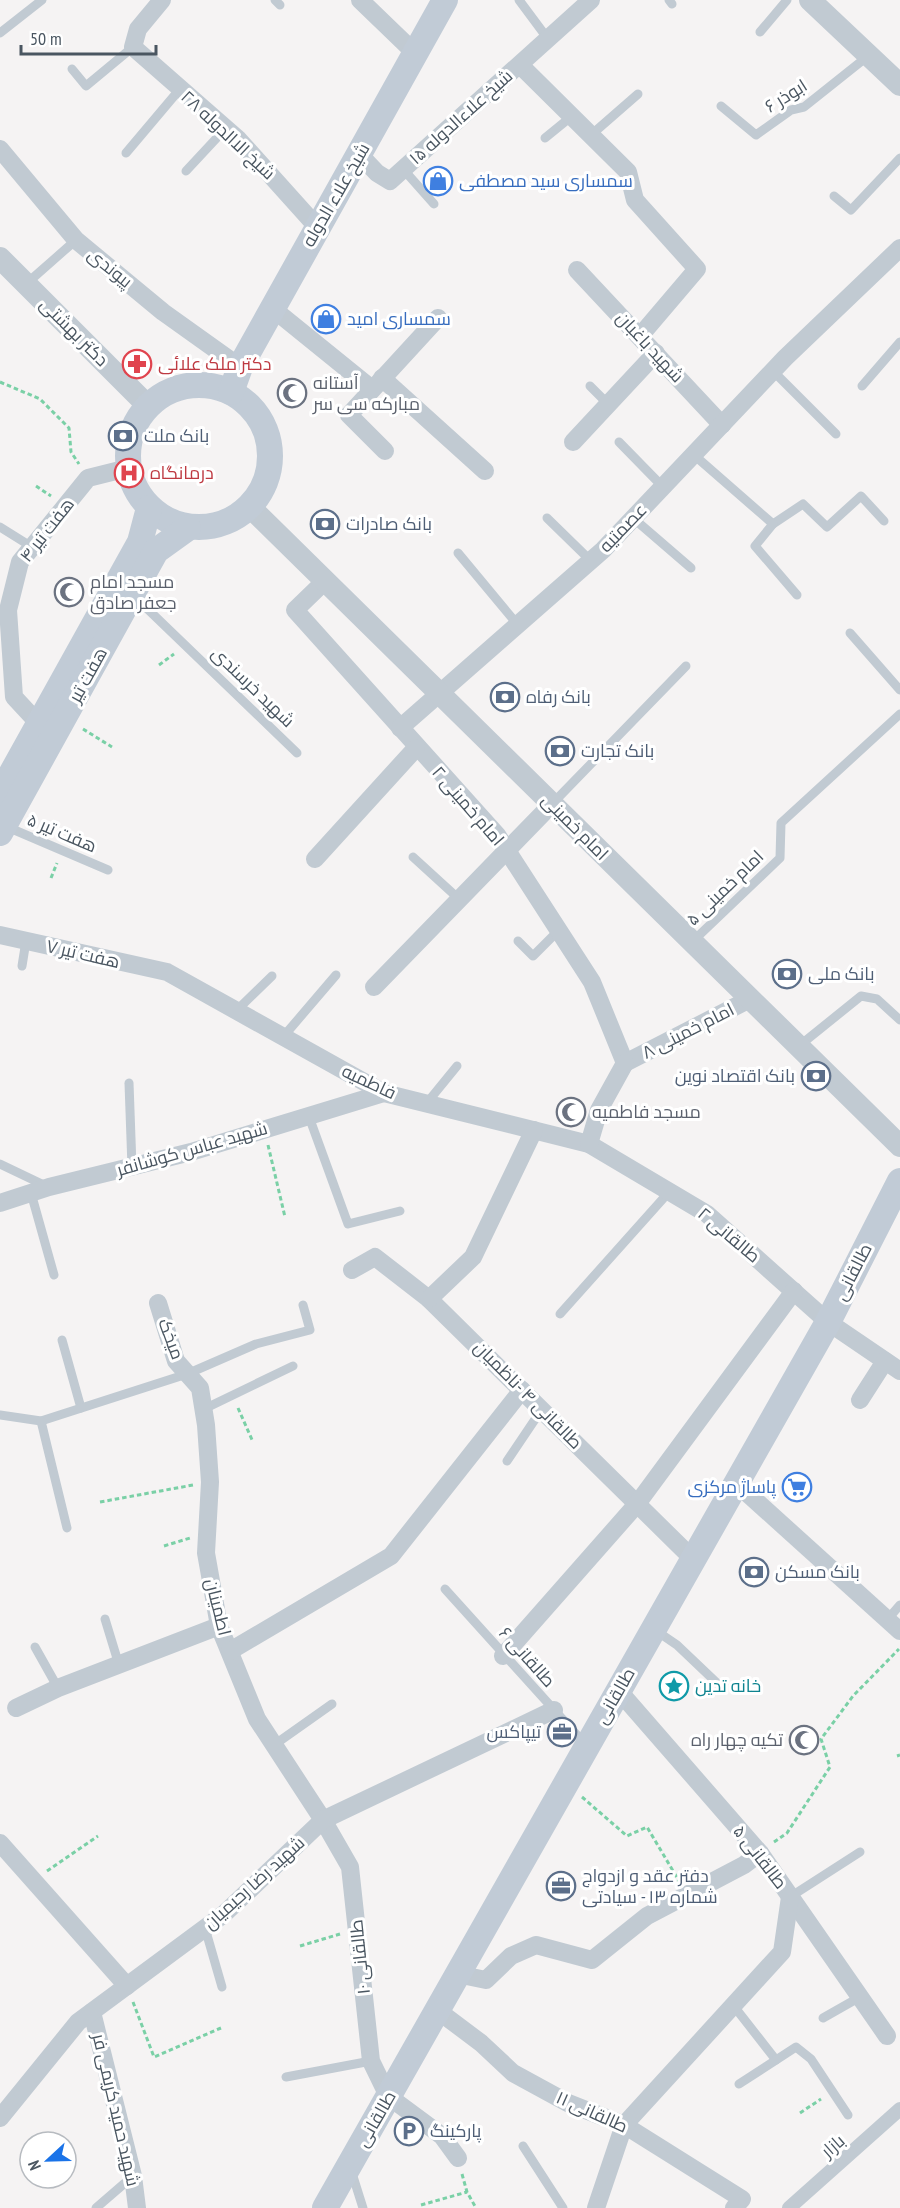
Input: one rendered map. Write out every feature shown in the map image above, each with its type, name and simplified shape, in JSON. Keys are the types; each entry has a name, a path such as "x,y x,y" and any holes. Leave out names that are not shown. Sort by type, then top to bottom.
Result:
{"main road":[{"name":"شیخ علاء الدوله","path":"231,392 240,367 272,308 445,0"},
{"path":"187,386 209,386 231,392 249,405 262,423 269,445 270,467 263,489 250,507 232,520 211,527 188,528 167,521 149,508 135,490 128,468 128,446 135,424 148,406 166,393 187,386"},
{"name":"هفت تیر","path":"2,787 140,542 149,508"},
{"name":"هفت تیر","path":"2,829 156,551 188,528"},
{"name":"طالقانی","path":"325,2208 828,1322 900,1180"}],"street":[{"path":"133,47 138,29 162,0"},
{"path":"360,0 416,54"},
{"name":"شیخ علاءالدوله ۱۵","path":"360,155 377,173 390,181 591,0"},
{"path":"812,1 900,85"},
{"name":"شیخ الاالدوله ۲۸","path":"133,47 226,128 277,180 318,228"},
{"path":"520,64 628,172 635,200 697,269 640,336"},
{"name":"پیوندی","path":"0,149 76,240 163,312 240,367"},
{"name":"عصمتیه","path":"400,728 591,560 779,365 900,248"},
{"name":"دکتر بهشتی","path":"0,258 148,406"},
{"name":"شهید باغبان","path":"577,270 722,425"},
{"path":"272,308 377,384 485,471"},
{"path":"385,451 349,415 438,318"},
{"path":"573,442 656,353"},
{"path":"88,478 128,468"},
{"name":"هفت تیر ۴","path":"39,724 14,697 5,644 4,608 20,562 88,478"},
{"name":"امام خمینی","path":"250,507 900,1146"},
{"name":"امام خمینی ۲","path":"326,581 295,610 416,748 497,835 592,982 626,1063"},
{"path":"315,859 416,748"},
{"path":"374,987 552,804"},
{"name":"هفت تیر ۷","path":"0,935 166,972"},
{"name":"فاطمیه","path":"166,972 384,1093 589,1144"},
{"name":"امام خمینی ۸","path":"626,1063 750,999"},
{"path":"589,1144 599,1110 626,1063"},
{"name":"شهید عباس کوشانفر","path":"0,1203 49,1187 132,1167 384,1093"},
{"path":"429,1299 472,1257 534,1130"},
{"name":"طالقانی ۲","path":"589,1144 707,1214 828,1322 892,1366"},
{"name":"طالقانی ۴ -ناظمیان","path":"352,1270 375,1257 429,1299 693,1559"},
{"path":"503,1656 637,1504 794,1291"},
{"name":"میخک","path":"158,1303 176,1360 187,1374"},
{"path":"860,1400 892,1366"},
{"name":"اطمینان","path":"187,1374 200,1388 204,1409 210,1482 206,1553 219,1626 257,1719 323,1820"},
{"path":"230,1651 391,1556 522,1390"},
{"path":"736,1483 894,1626"},
{"path":"16,1708 58,1688 219,1626"},
{"name":"طالقانی ۵","path":"618,1690 760,1853 887,2036"},
{"name":"شهید رضا رحیمیان","path":"0,2118 8,2096 78,2022 224,1914 323,1820 554,1710"},
{"name":"طالقانی ۱۰","path":"323,1820 350,1867 371,2061 388,2096"},
{"path":"0,1843 127,1986"},
{"path":"457,1974 486,1980 511,1956 536,1945 591,1960 647,1916 744,1865 760,1853"},
{"path":"596,2208 624,2125 782,1952 790,1897"},
{"name":"طالقانی ۱۱","path":"437,2010 481,2043 513,2073 568,2103 624,2125 742,2199 734,2208"},
{"name":"شهید حمید کریمی فر","path":"92,2012 133,2176 137,2208"},
{"path":"388,2096 442,2136 458,2158"},
{"name":"بازار","path":"789,2208 900,2109"}],"lane":[{"path":"0,33 42,0"},
{"path":"519,0 548,39"},
{"path":"760,32 787,0"},
{"path":"72,69 86,86 133,47"},
{"name":"ابوذر ۶","path":"721,106 756,135 792,110 804,107 868,55"},
{"path":"126,153 180,89"},
{"path":"591,135 638,94"},
{"path":"545,138 572,116"},
{"path":"186,171 226,128"},
{"path":"834,196 851,210 900,158"},
{"name":"شیخ علاءالدوله ۱۵","path":"403,169 434,204"},
{"path":"26,284 76,240"},
{"path":"862,386 900,342"},
{"path":"779,365 836,434"},
{"path":"590,386 608,404"},
{"path":"619,442 663,487"},
{"path":"694,455 773,524"},
{"path":"797,594 755,546 773,524 803,504 827,527 861,496 884,521"},
{"path":"547,518 591,560"},
{"path":"633,519 691,568"},
{"path":"0,527 32,548"},
{"path":"458,553 517,624"},
{"name":"شهید خرسندی","path":"133,594 297,753"},
{"path":"850,633 900,690"},
{"path":"552,804 686,666"},
{"name":"امام خمینی ۵","path":"692,942 780,858 781,823 900,714"},
{"name":"هفت تیر ۵","path":"2,829 108,870"},
{"path":"412,857 459,899"},
{"path":"518,941 533,956 559,930"},
{"path":"22,966 26,941"},
{"path":"283,1037 336,975"},
{"path":"236,1011 272,976"},
{"path":"798,1046 861,996 877,999 900,1020"},
{"path":"426,1104 457,1066"},
{"path":"129,1083 132,1167"},
{"path":"308,1114 348,1224 400,1211"},
{"path":"0,1164 49,1187"},
{"path":"560,1314 669,1192"},
{"path":"31,1193 54,1275"},
{"path":"0,1415 41,1421 187,1374 256,1344 310,1330 303,1305"},
{"path":"62,1340 81,1408"},
{"path":"204,1409 293,1366"},
{"path":"507,1461 542,1409"},
{"path":"41,1421 67,1528"},
{"name":"طالقانی ۶","path":"444,1589 587,1746"},
{"path":"894,1626 900,1605"},
{"path":"105,1619 119,1665"},
{"path":"653,1629 677,1645 718,1684"},
{"path":"35,1647 58,1688"},
{"path":"274,1744 332,1704"},
{"path":"790,1897 860,1852"},
{"path":"205,1928 222,1987"},
{"path":"823,2018 860,1997"},
{"path":"733,2005 776,2060"},
{"path":"739,2084 796,2047 812,2059 848,2115"},
{"path":"286,2078 371,2061"},
{"path":"523,2146 563,2208"},
{"path":"349,2165 363,2208"},
{"path":"96,2208 133,2176"}],"path":[{"path":"0,382 40,399 69,428 70,452 88,478"},
{"path":"159,665 185,645"},
{"path":"64,717 112,747"},
{"path":"264,1129 285,1217"},
{"path":"233,1395 253,1442"},
{"path":"100,1502 210,1482"},
{"path":"164,1546 207,1533"},
{"path":"760,1853 787,1833 830,1767 821,1739 854,1696 900,1648"},
{"path":"566,1783 627,1836 647,1827 687,1895"},
{"path":"34,1881 98,1836"},
{"path":"300,1946 357,1930"},
{"path":"127,1986 154,2057 221,2028"},
{"path":"800,2113 832,2091"},
{"path":"458,2158 467,2192 476,2208"},
{"path":"421,2205 467,2192"}],"place":[{"name":"سمساری سید مصطفی","path":"438,181"},
{"name":"سمساری امید","path":"326,319"},
{"name":"دکتر ملک علائی","path":"137,364"},
{"name":"آستانه مبارکه سی سر","path":"292,393"},
{"name":"بانک ملت","path":"123,436"},
{"name":"درمانگاه","path":"129,473"},
{"name":"بانک صادرات","path":"325,524"},
{"name":"مسجد امام جعفر صادق","path":"69,592"},
{"name":"بانک رفاه","path":"505,697"},
{"name":"بانک تجارت","path":"560,751"},
{"name":"بانک ملی","path":"787,974"},
{"name":"بانک اقتصاد نوین","path":"816,1076"},
{"name":"مسجد فاطمیه","path":"571,1112"},
{"name":"پاساژ مرکزی","path":"797,1487"},
{"name":"بانک مسکن","path":"754,1572"},
{"name":"خانه تدین","path":"674,1686"},
{"name":"تیپاکس","path":"562,1732"},
{"name":"تکیه چهار راه","path":"804,1740"},
{"name":"دفتر عقد و ازدواج شماره ۱۳ - سیادتی","path":"561,1886"},
{"name":"پارکینگ","path":"409,2131"}]}
